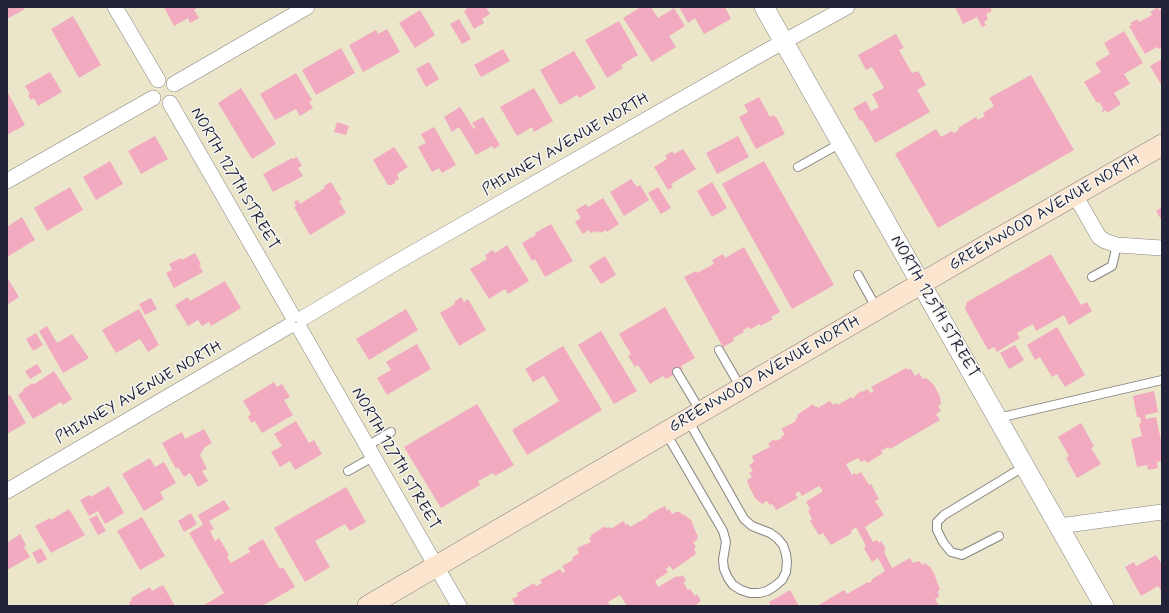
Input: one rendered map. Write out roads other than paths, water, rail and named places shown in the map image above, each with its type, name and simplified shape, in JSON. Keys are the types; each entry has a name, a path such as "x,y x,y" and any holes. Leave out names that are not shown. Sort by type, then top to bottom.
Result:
{"main road":[{"name":"GREENWOOD AVENUE NORTH","path":"368,606 1162,145"}],"street":[{"path":"115,7 158,80"},
{"path":"174,84 307,7"},
{"name":"NORTH 125TH STREET","path":"764,7 1104,606"},
{"name":"PHINNEY AVENUE NORTH","path":"7,491 404,258 847,7"},
{"path":"166,79 174,84 176,86 176,94 175,98 170,102 160,103 153,98 152,86 158,80 166,79"},
{"path":"7,181 153,98"},
{"name":"NORTH 127TH STREET","path":"170,102 459,606"},
{"path":"1075,195 1099,237 1105,241 1117,244 1162,248"},
{"path":"1059,526 1162,512"}],"lane":[{"path":"798,167 841,143"},
{"path":"1092,277 1112,266 1117,244"},
{"path":"858,275 878,309"},
{"path":"719,350 742,389"},
{"path":"666,433 726,538 723,560 724,569 728,578 733,585 750,593 759,593 772,589 782,580 786,572 787,562 783,545 770,533 752,526 744,519 695,416 677,372"},
{"path":"998,418 1162,380"},
{"path":"348,471 391,432"},
{"path":"999,536 962,555 952,552 943,542 937,530 937,522 944,515 1025,466"}]}
